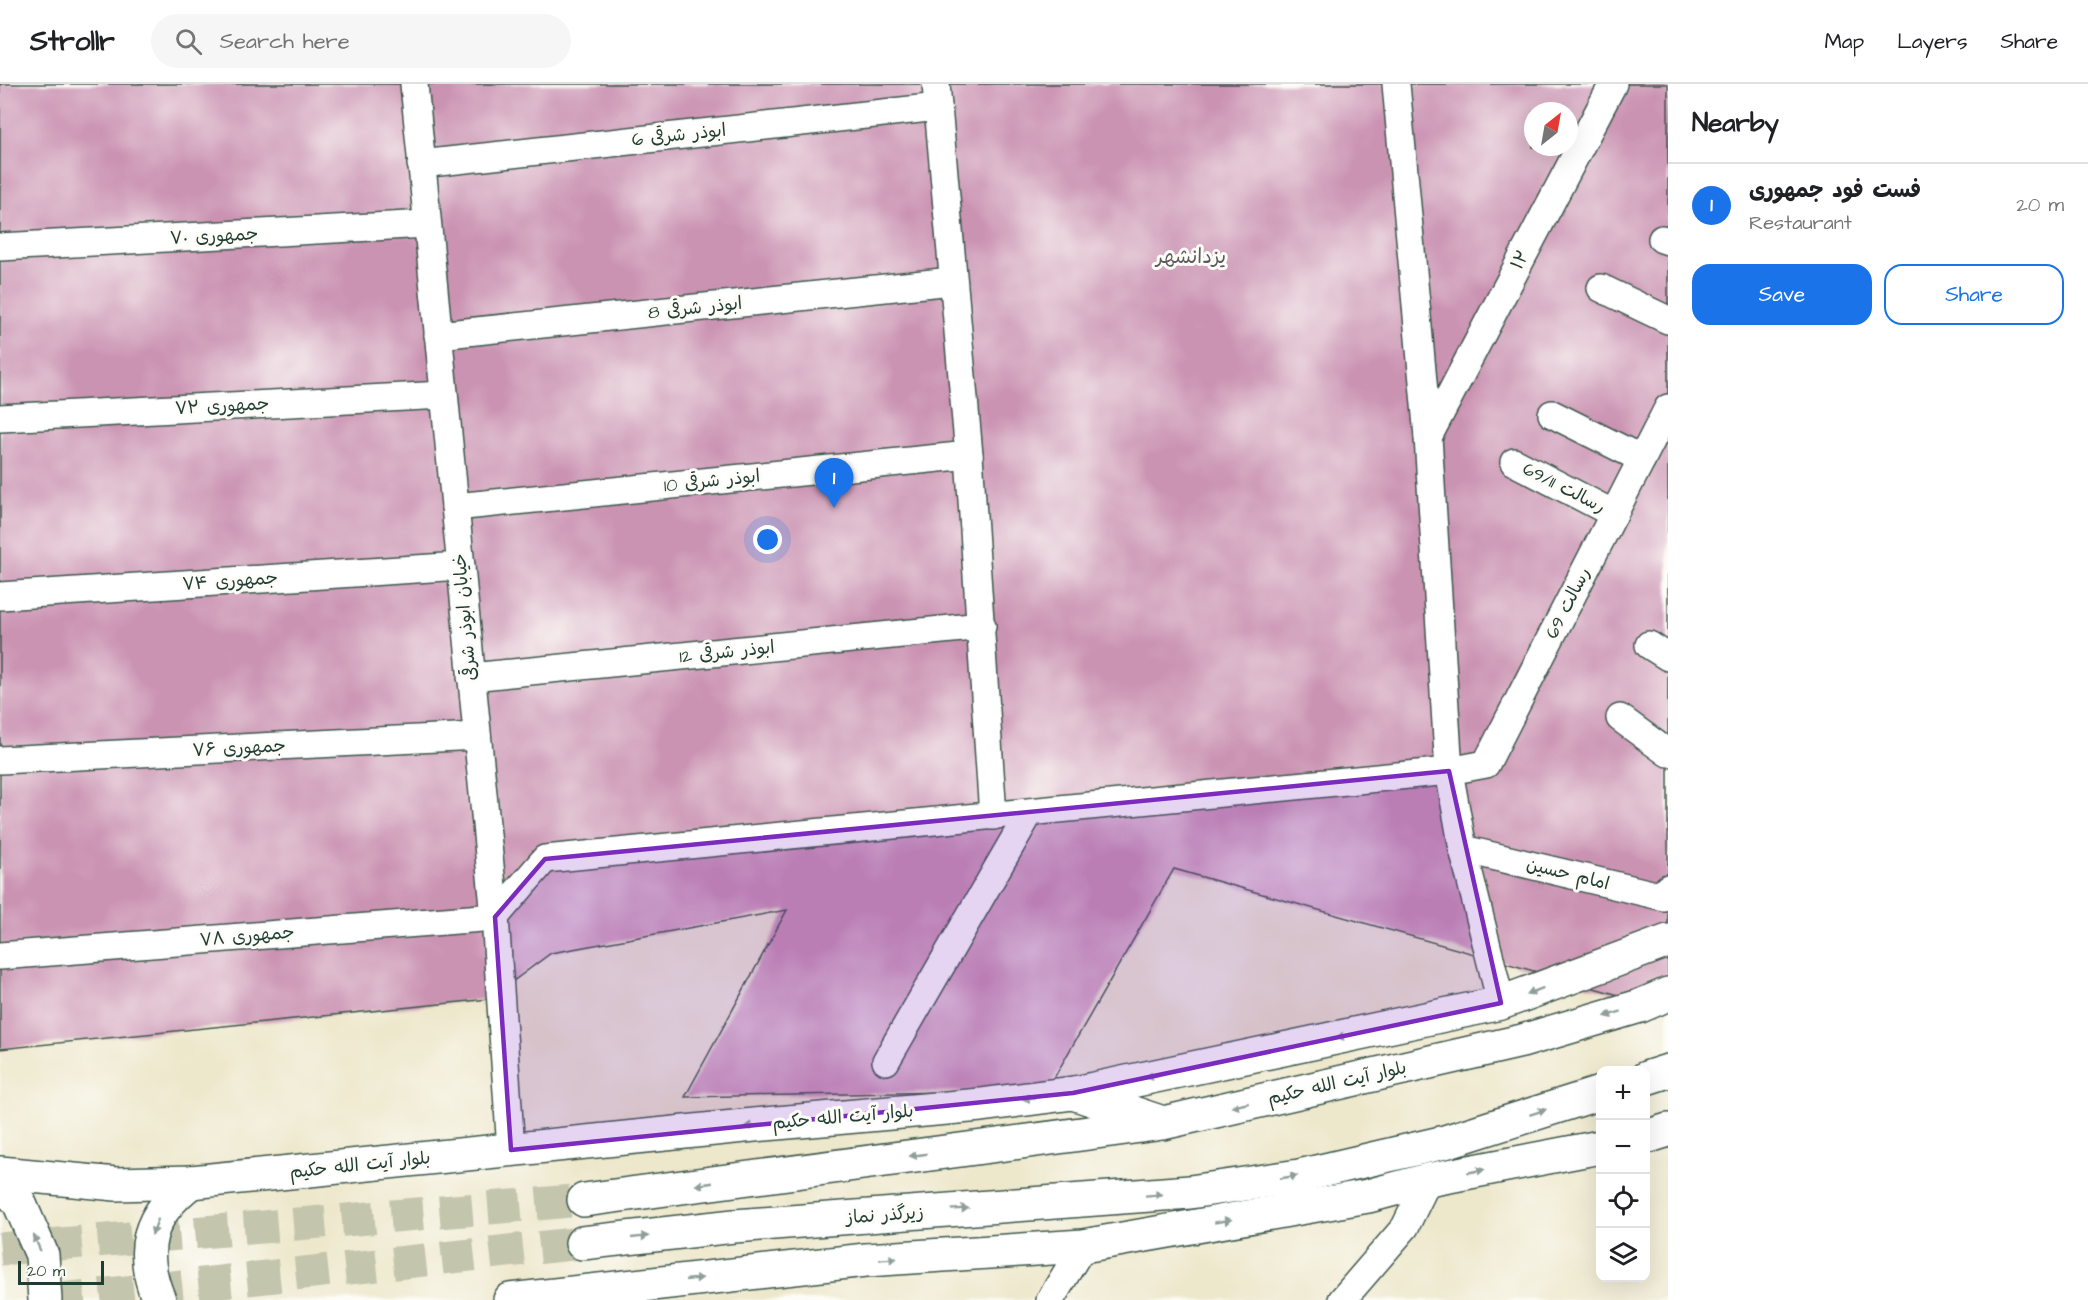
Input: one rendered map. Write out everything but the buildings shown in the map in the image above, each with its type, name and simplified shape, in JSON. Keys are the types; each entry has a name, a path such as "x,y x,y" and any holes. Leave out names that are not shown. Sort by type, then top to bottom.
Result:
{"main road":[{"path":"1073,1093 1501,1004 1668,941"},
{"name":"بلوار آیت الله حکیم","path":"0,1173 116,1184 191,1182 970,1106 1073,1093 1163,1123 1522,1041 1640,1005 1668,994"},
{"path":"1650,1077 1668,1071"},
{"path":"1445,1142 1596,1094"},
{"path":"584,1200 1163,1123"},
{"path":"1650,1136 1668,1130"},
{"path":"1445,1142 1596,1141"},
{"name":"زیرگذر نماز","path":"582,1243 734,1226 1190,1192 1299,1176 1445,1142"},
{"path":"510,1300 866,1260 1083,1245 1368,1196 1428,1180 1596,1149"},
{"path":"0,1181 19,1202 42,1255 45,1300"},
{"path":"159,1300 148,1264 149,1245 154,1226 163,1209 191,1182"}],"street":[{"name":"خیابان ابوذر شرقی","path":"414,84 495,917 511,1150"},
{"path":"1396,84 1428,436 1449,771 1463,849 1501,1004"},
{"name":"۱۲","path":"1428,436 1613,84"},
{"name":"ابوذر شرقی 6","path":"421,164 937,95"},
{"path":"937,95 969,455 993,816"},
{"name":"جمهوری ۷۰","path":"0,247 427,224"},
{"name":"ابوذر شرقی 8","path":"438,335 952,281"},
{"path":"1601,288 1668,320"},
{"name":"جمهوری ۷۲","path":"0,418 444,394"},
{"name":"رسالت 69","path":"1449,771 1486,764 1668,408"},
{"path":"1552,414 1642,459"},
{"name":"ابوذر شرقی 10","path":"454,507 969,455"},
{"name":"رسالت 69/11","path":"1514,462 1614,514"},
{"name":"جمهوری ۷۴","path":"0,597 461,566"},
{"name":"ابوذر شرقی 12","path":"471,677 982,626"},
{"path":"1620,718 1668,753"},
{"name":"جمهوری ۷۶","path":"0,760 477,736"},
{"path":"495,917 545,859 1449,771"},
{"path":"886,1061 1030,812"},
{"name":"امام حسین","path":"1463,849 1664,897 1668,888"},
{"name":"جمهوری ۷۸","path":"0,956 495,917"},
{"path":"1342,1300 1405,1227 1428,1180"},
{"path":"1050,1300 1083,1245"}],"highlighted area":[{"path":"1449,771 1501,1003 1073,1093 511,1150 495,917 545,859"}],"tunnel":[{"path":"0,1249 584,1200"},
{"path":"52,1300 582,1243"}],"place":[{"name":"فست فود جمهوری","path":"834,508"}],"district":[{"name":"یزدانشهر","path":"1191,257"}]}
